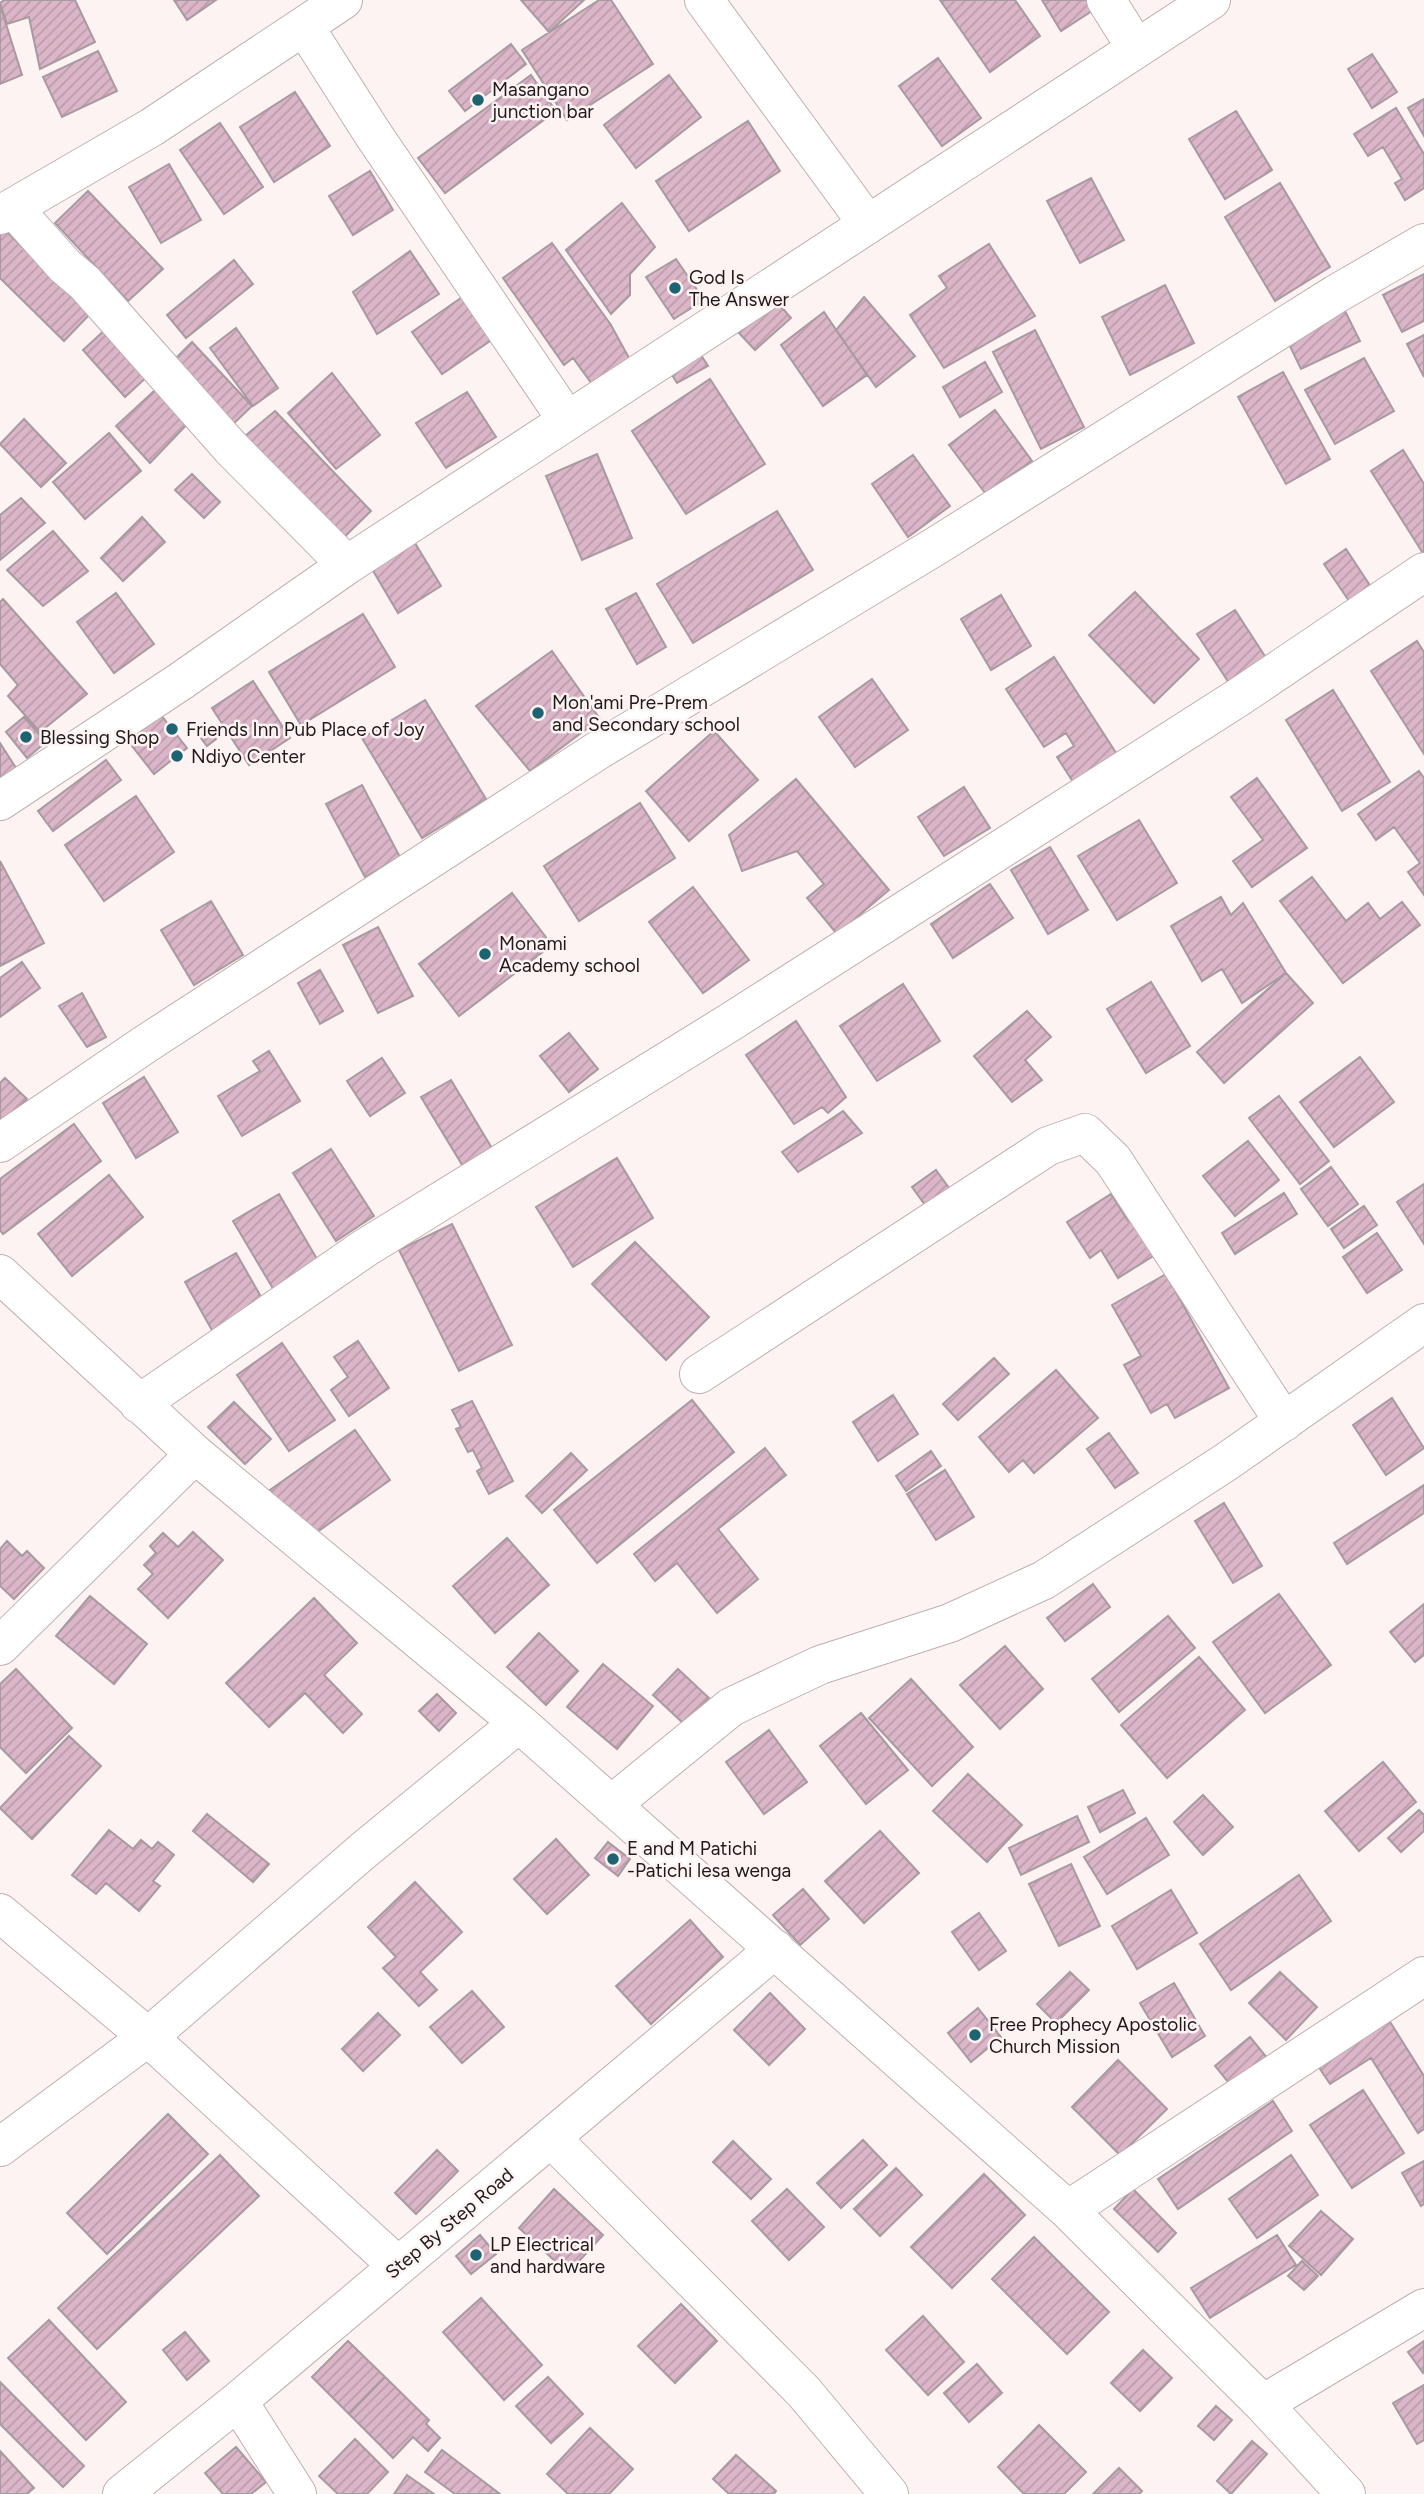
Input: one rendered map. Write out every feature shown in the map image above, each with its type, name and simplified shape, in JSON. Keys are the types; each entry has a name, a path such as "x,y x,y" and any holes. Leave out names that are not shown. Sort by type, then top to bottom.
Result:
{"street":[{"path":"343,0 152,127 6,212 86,283 231,448 347,565"},
{"path":"704,0 867,223"},
{"path":"1106,0 1136,48"},
{"path":"0,801 181,681 347,565 1211,0"},
{"path":"304,26 401,177 567,420"},
{"path":"0,1143 147,1043 586,758 948,538 1336,294 1424,243"},
{"path":"139,1404 365,1248 732,1021 1192,727 1424,572"},
{"path":"699,1374 1048,1146 1085,1133 1113,1160 1284,1422"},
{"path":"0,1274 195,1454 519,1723 1068,2210 1263,2404 1346,2494"},
{"path":"611,1805 731,1707 820,1665 950,1623 1044,1580 1284,1422 1424,1323"},
{"path":"0,1646 195,1454"},
{"path":"0,2147 148,2037 365,1850 519,1723"},
{"path":"0,1913 148,2037 398,2266"},
{"name":"Step By Step Road","path":"122,2494 238,2401 775,1949"},
{"path":"1068,2210 1424,1976"},
{"path":"551,2138 804,2392 889,2494"},
{"path":"1263,2404 1424,2308"},
{"path":"238,2401 297,2494"}],"building":[{"path":"4,0 75,0 95,42 40,69 29,17 7,24 0,3"},
{"path":"174,0 216,0 187,20"},
{"path":"521,0 584,0 549,32"},
{"path":"599,0 611,0 653,64 567,120 522,50"},
{"path":"940,0 1015,0 1040,36 990,72"},
{"path":"1042,0 1089,0 1095,9 1061,31"},
{"path":"0,5 22,75 0,84"},
{"path":"511,44 526,64 465,111 449,91"},
{"path":"98,51 117,91 62,117 43,77"},
{"path":"1372,54 1397,92 1372,108 1348,69"},
{"path":"938,58 981,118 942,146 899,86"},
{"path":"531,75 556,111 445,193 418,158"},
{"path":"669,75 701,117 636,168 604,125"},
{"path":"295,92 330,146 274,182 240,127"},
{"path":"1424,99 1424,136 1408,108"},
{"path":"1396,108 1424,154 1424,188 1405,200 1395,183 1402,179 1383,147 1368,156 1354,134"},
{"path":"1236,111 1272,170 1225,199 1189,139"},
{"path":"748,121 780,171 689,231 656,181"},
{"path":"220,123 263,187 224,214 180,150"},
{"path":"169,164 201,220 161,243 129,187"},
{"path":"370,171 393,210 353,235 329,196"},
{"path":"1091,178 1124,240 1080,263 1047,201"},
{"path":"1280,183 1330,267 1275,301 1225,217"},
{"path":"88,191 163,269 128,301 55,223"},
{"path":"622,203 655,247 630,274 630,295 611,314 566,250"},
{"path":"0,225 90,314 64,341 0,278"},
{"path":"552,243 611,325 629,358 592,384 573,358 564,365 503,278"},
{"path":"989,244 1035,316 944,368 910,315 947,288 939,276"},
{"path":"410,251 439,294 377,334 353,292"},
{"name":"God Is The Answer","path":"676,259 704,300 674,319 646,277"},
{"path":"234,260 253,284 186,338 167,315"},
{"path":"1424,274 1424,321 1402,332 1383,295"},
{"path":"1165,285 1194,343 1130,375 1102,317"},
{"path":"468,293 503,332 442,374 412,332"},
{"path":"864,297 915,356 876,387 836,330"},
{"path":"776,301 791,318 755,350 739,333"},
{"path":"1345,311 1360,341 1301,369 1286,338"},
{"path":"824,312 867,375 823,406 781,345"},
{"path":"107,328 150,374 125,397 83,350"},
{"path":"236,328 278,388 253,406 210,348"},
{"path":"1035,330 1084,427 1041,449 993,352"},
{"path":"1424,335 1424,377 1407,344"},
{"path":"192,342 252,406 230,427 170,364"},
{"path":"699,352 708,366 677,383 669,370"},
{"path":"1364,358 1394,411 1335,444 1305,390"},
{"path":"985,362 1002,392 960,417 943,387"},
{"path":"1283,372 1330,459 1286,484 1238,397"},
{"path":"332,373 380,435 336,469 288,413"},
{"path":"710,379 765,464 686,514 632,431"},
{"path":"165,381 195,416 150,463 116,426"},
{"path":"467,392 496,437 446,468 416,423"},
{"path":"995,410 1032,461 985,493 949,445"},
{"path":"275,411 371,511 337,544 239,441"},
{"path":"24,419 66,463 41,487 0,444"},
{"path":"109,433 141,471 85,519 53,482"},
{"path":"1403,450 1424,484 1424,555 1371,471"},
{"path":"597,454 632,538 582,560 546,476"},
{"path":"913,455 950,506 908,537 872,484"},
{"path":"192,474 220,502 204,518 175,490"},
{"path":"21,498 45,523 0,560 0,515"},
{"path":"777,511 813,570 693,643 657,584"},
{"path":"142,517 165,542 123,581 101,558"},
{"path":"53,531 88,571 43,606 7,570"},
{"path":"415,543 441,586 398,613 372,569"},
{"path":"1346,549 1371,587 1349,601 1324,564"},
{"path":"1135,592 1199,659 1154,703 1089,635"},
{"path":"116,593 154,644 114,673 77,622"},
{"path":"636,593 666,647 637,664 606,609"},
{"path":"1001,595 1031,646 991,670 961,619"},
{"path":"3,599 87,694 40,732 8,696 18,685 0,664 0,602"},
{"path":"1235,610 1270,664 1233,689 1197,634"},
{"path":"363,614 395,667 301,725 269,672"},
{"path":"1417,641 1424,652 1424,754 1371,671"},
{"name":"Mon'ami Pre-Prem and Secondary school","path":"552,651 600,719 530,771 476,706"},
{"path":"1054,657 1120,759 1077,788 1057,757 1074,746 1066,733 1044,747 1006,689"},
{"path":"872,679 908,730 855,767 819,717"},
{"path":"253,681 290,738 249,765 212,708"},
{"path":"1333,690 1390,782 1342,811 1286,720"},
{"path":"425,700 486,799 422,838 362,738"},
{"path":"161,715 187,748 154,774 128,741"},
{"name":"Blessing Shop","path":"24,717 46,742 27,758 6,732"},
{"path":"206,727 216,739 207,746 197,733"},
{"path":"714,731 758,780 689,841 646,791"},
{"path":"0,743 16,768 0,779"},
{"path":"106,760 121,780 53,831 38,811"},
{"path":"1419,771 1424,778 1424,895 1408,872 1420,863 1394,827 1376,840 1358,814"},
{"path":"1257,778 1307,848 1252,887 1233,861 1263,840 1231,797"},
{"path":"796,779 889,890 837,934 807,898 824,884 797,851 742,871 729,835"},
{"path":"362,785 400,857 365,877 326,804"},
{"path":"964,787 990,828 944,856 918,817"},
{"path":"136,796 174,852 104,901 65,845"},
{"path":"640,803 675,858 579,921 544,866"},
{"path":"1139,820 1177,883 1117,920 1078,856"},
{"path":"1050,847 1088,910 1048,934 1011,870"},
{"path":"0,861 44,943 0,966"},
{"path":"1312,877 1346,921 1368,903 1380,919 1402,902 1420,925 1343,983 1280,901"},
{"path":"990,884 1013,918 953,958 931,924"},
{"path":"693,887 749,960 703,993 649,922"},
{"name":"Monami Academy school","path":"512,893 552,945 459,1016 419,964"},
{"path":"1221,897 1231,915 1243,903 1286,973 1242,1003 1222,969 1202,981 1171,926"},
{"path":"211,901 243,955 194,985 161,930"},
{"path":"378,927 413,996 378,1013 343,945"},
{"path":"22,962 40,988 0,1017 0,978"},
{"path":"320,970 343,1011 320,1024 298,983"},
{"path":"1286,973 1313,1003 1224,1083 1197,1052"},
{"path":"1151,982 1190,1046 1146,1073 1107,1009"},
{"path":"903,984 940,1041 877,1081 840,1026"},
{"path":"82,993 106,1037 87,1047 59,1006"},
{"path":"1027,1011 1051,1037 1025,1060 1042,1080 1012,1102 974,1056"},
{"path":"796,1021 846,1097 828,1113 822,1107 794,1124 746,1055"},
{"path":"569,1033 598,1069 569,1092 540,1056"},
{"path":"269,1051 300,1101 242,1136 218,1096 260,1071 253,1061"},
{"path":"1360,1057 1394,1102 1334,1147 1300,1102"},
{"path":"382,1058 405,1093 370,1116 347,1081"},
{"path":"144,1077 178,1132 136,1158 103,1103"},
{"path":"5,1078 27,1099 0,1126 0,1083"},
{"path":"451,1080 493,1150 464,1168 421,1097"},
{"path":"1279,1096 1329,1161 1300,1184 1249,1118"},
{"path":"843,1111 862,1133 798,1172 782,1152"},
{"path":"74,1124 101,1161 3,1234 0,1230 0,1179"},
{"path":"1248,1141 1279,1180 1235,1216 1203,1176"},
{"path":"331,1149 374,1216 336,1241 293,1173"},
{"path":"617,1158 653,1218 573,1267 536,1207"},
{"path":"1331,1167 1358,1204 1328,1226 1301,1189"},
{"path":"936,1170 952,1192 928,1209 912,1187"},
{"path":"109,1175 143,1217 72,1276 38,1234"},
{"path":"1424,1184 1424,1244 1397,1202"},
{"path":"1284,1193 1297,1214 1235,1254 1222,1233"},
{"path":"279,1194 321,1266 275,1292 233,1221"},
{"path":"1111,1194 1128,1221 1137,1216 1160,1252 1118,1278 1101,1250 1090,1258 1067,1222"},
{"path":"1364,1206 1377,1225 1344,1248 1331,1229"},
{"path":"452,1224 512,1345 459,1371 399,1250"},
{"path":"1377,1233 1402,1270 1367,1293 1343,1257"},
{"path":"635,1242 709,1317 666,1360 592,1284"},
{"path":"236,1253 264,1302 213,1332 185,1282"},
{"path":"1166,1274 1229,1388 1175,1418 1167,1404 1151,1413 1124,1365 1141,1356 1112,1305"},
{"path":"358,1341 389,1388 349,1416 331,1390 348,1377 334,1357"},
{"path":"282,1343 335,1420 289,1451 237,1375"},
{"path":"994,1358 1009,1374 958,1420 943,1404"},
{"path":"1056,1370 1098,1418 1034,1473 1023,1460 1009,1472 979,1437"},
{"path":"893,1395 918,1434 878,1461 853,1422"},
{"path":"1392,1398 1424,1448 1386,1475 1353,1425"},
{"path":"692,1400 734,1452 597,1563 554,1510"},
{"path":"472,1401 513,1481 489,1494 477,1471 482,1468 473,1450 468,1452 456,1429 461,1427 452,1410"},
{"path":"234,1402 271,1439 245,1464 208,1427"},
{"path":"355,1430 390,1480 306,1540 270,1490"},
{"path":"1109,1433 1138,1473 1115,1488 1087,1449"},
{"path":"765,1448 786,1475 718,1529 758,1579 717,1613 677,1563 655,1581 634,1554"},
{"path":"931,1451 941,1466 906,1491 896,1476"},
{"path":"571,1453 587,1470 542,1513 526,1496"},
{"path":"945,1470 974,1517 936,1540 907,1494"},
{"path":"1424,1485 1424,1513 1347,1564 1334,1543"},
{"path":"1224,1503 1262,1566 1233,1583 1195,1521"},
{"path":"193,1532 223,1560 168,1618 138,1589 153,1574 144,1565 156,1553 150,1546 163,1533 178,1547"},
{"path":"507,1538 549,1585 495,1633 453,1586"},
{"path":"7,1541 22,1556 27,1551 44,1568 14,1599 0,1586 0,1549"},
{"path":"1093,1584 1110,1607 1065,1641 1047,1618"},
{"path":"1279,1594 1331,1665 1265,1713 1213,1642"},
{"path":"90,1596 147,1644 114,1684 56,1636"},
{"path":"314,1598 357,1643 324,1675 362,1714 343,1733 305,1693 269,1727 226,1683"},
{"path":"1424,1604 1424,1655 1415,1662 1390,1632"},
{"path":"1168,1616 1195,1648 1119,1712 1092,1679"},
{"path":"539,1633 578,1671 546,1705 507,1667"},
{"path":"1005,1646 1043,1689 1000,1729 960,1685"},
{"path":"1199,1657 1245,1710 1167,1778 1121,1725"},
{"path":"603,1664 653,1706 617,1749 567,1707"},
{"path":"16,1669 72,1728 26,1773 0,1747 0,1684"},
{"path":"678,1669 709,1698 684,1724 653,1695"},
{"path":"911,1679 973,1747 932,1786 869,1718"},
{"path":"437,1694 456,1713 439,1731 419,1711"},
{"path":"861,1713 908,1770 866,1804 820,1746"},
{"path":"769,1730 807,1782 764,1814 726,1762"},
{"path":"69,1736 101,1766 32,1839 0,1808"},
{"path":"1383,1762 1416,1802 1359,1851 1325,1811"},
{"path":"968,1774 1022,1825 987,1862 933,1811"},
{"path":"1123,1790 1135,1813 1100,1832 1088,1807"},
{"path":"1203,1795 1233,1827 1203,1855 1174,1822"},
{"path":"1419,1810 1424,1815 1424,1831 1401,1852 1388,1838"},
{"path":"207,1814 269,1864 253,1882 193,1831"},
{"path":"1077,1816 1089,1842 1021,1875 1009,1848"},
{"path":"1146,1818 1169,1855 1107,1894 1084,1857"},
{"path":"109,1830 133,1849 141,1840 152,1849 158,1842 174,1855 153,1881 160,1886 139,1911 106,1883 96,1894 72,1875"},
{"path":"880,1831 919,1873 864,1923 825,1881"},
{"path":"556,1839 589,1875 547,1914 514,1879"},
{"name":"E and M Patichi -Patichi lesa wenga","path":"608,1842 630,1859 618,1876 595,1858"},
{"path":"1071,1864 1100,1926 1059,1946 1029,1884"},
{"path":"1299,1875 1331,1921 1231,1990 1200,1944"},
{"path":"415,1882 462,1932 420,1972 437,1990 419,2006 383,1968 396,1957 368,1927"},
{"path":"803,1889 829,1919 800,1945 773,1915"},
{"path":"1171,1890 1197,1933 1137,1969 1112,1926"},
{"path":"979,1913 1006,1951 979,1970 952,1932"},
{"path":"690,1920 723,1957 651,2024 616,1986"},
{"path":"1070,1972 1089,1990 1056,2023 1037,2004"},
{"path":"1280,1972 1317,2007 1286,2040 1249,2003"},
{"path":"1174,1983 1205,2036 1172,2057 1140,2003"},
{"path":"472,1991 504,2027 462,2063 430,2027"},
{"path":"770,1993 805,2029 769,2065 734,2030"},
{"name":"Free Prophecy Apostolic Church Mission","path":"978,2008 1001,2037 971,2062 948,2033"},
{"path":"378,2013 400,2035 363,2071 342,2049"},
{"path":"1387,2017 1424,2076 1424,2129 1418,2133 1371,2058 1330,2084 1316,2063"},
{"path":"1250,2037 1268,2059 1233,2088 1215,2066"},
{"path":"1118,2060 1167,2109 1120,2155 1072,2107"},
{"path":"1363,2090 1404,2153 1352,2188 1310,2125"},
{"path":"1273,2101 1292,2131 1178,2209 1158,2179"},
{"path":"168,2114 208,2154 107,2254 67,2213"},
{"path":"863,2140 887,2165 841,2208 817,2183"},
{"path":"733,2141 771,2179 751,2199 713,2162"},
{"path":"437,2150 458,2171 416,2214 395,2193"},
{"path":"220,2155 259,2196 97,2349 58,2308"},
{"path":"1291,2155 1318,2195 1257,2238 1229,2199"},
{"path":"1424,2161 1424,2204 1421,2206 1402,2173"},
{"path":"896,2168 922,2195 880,2236 854,2209"},
{"path":"984,2174 1025,2215 952,2288 911,2247"},
{"path":"554,2189 603,2235 568,2273 519,2228"},
{"path":"787,2189 824,2227 789,2260 752,2221"},
{"path":"1133,2189 1176,2233 1158,2252 1114,2209"},
{"path":"1321,2211 1353,2239 1321,2275 1289,2246"},
{"name":"LP Electrical and hardware","path":"480,2235 496,2254 471,2274 456,2256"},
{"path":"1277,2235 1296,2265 1210,2318 1191,2288"},
{"path":"1034,2237 1109,2312 1067,2354 992,2279"},
{"path":"1302,2261 1318,2276 1304,2290 1288,2276"},
{"path":"481,2298 542,2365 504,2400 443,2332"},
{"path":"681,2304 717,2341 675,2383 638,2346"},
{"path":"923,2316 964,2362 928,2395 886,2350"},
{"path":"49,2320 126,2402 86,2440 8,2358"},
{"path":"185,2332 209,2361 187,2380 163,2350"},
{"path":"348,2341 385,2377 349,2414 312,2377"},
{"path":"1424,2341 1424,2372 1423,2373 1408,2352"},
{"path":"1143,2350 1172,2378 1140,2411 1111,2383"},
{"path":"977,2364 1002,2393 969,2422 944,2393"},
{"path":"385,2377 429,2420 426,2424 440,2438 428,2451 413,2437 393,2458 349,2414"},
{"path":"548,2377 583,2414 551,2443 516,2406"},
{"path":"0,2382 84,2466 63,2487 0,2424"},
{"path":"1424,2385 1424,2440 1417,2444 1393,2403"},
{"path":"1216,2406 1232,2420 1214,2440 1198,2426"},
{"path":"1039,2425 1086,2472 1064,2494 1024,2494 998,2467"},
{"path":"590,2428 633,2469 609,2494 568,2494 547,2474"},
{"path":"355,2439 388,2472 367,2494 338,2494 319,2476"},
{"path":"1252,2441 1267,2454 1231,2494 1217,2481"},
{"path":"236,2447 266,2482 251,2494 223,2494 205,2473"},
{"path":"442,2450 500,2494 455,2494 425,2472"},
{"path":"0,2451 34,2488 27,2494 0,2494"},
{"path":"736,2455 776,2491 774,2494 729,2494 713,2479"},
{"path":"1119,2468 1142,2491 1139,2494 1093,2494"},
{"path":"407,2475 434,2494 394,2494"}],"place":[{"name":"Masangano junction bar","path":"478,100"},
{"name":"God Is The Answer","path":"675,288"},
{"name":"Mon'ami Pre-Prem and Secondary school","path":"538,713"},
{"name":"Friends Inn Pub Place of Joy","path":"172,729"},
{"name":"Blessing Shop","path":"26,737"},
{"name":"Ndiyo Center","path":"177,756"},
{"name":"Monami Academy school","path":"485,954"},
{"name":"E and M Patichi -Patichi lesa wenga","path":"613,1859"},
{"name":"Free Prophecy Apostolic Church Mission","path":"975,2035"},
{"name":"LP Electrical and hardware","path":"476,2255"}]}
